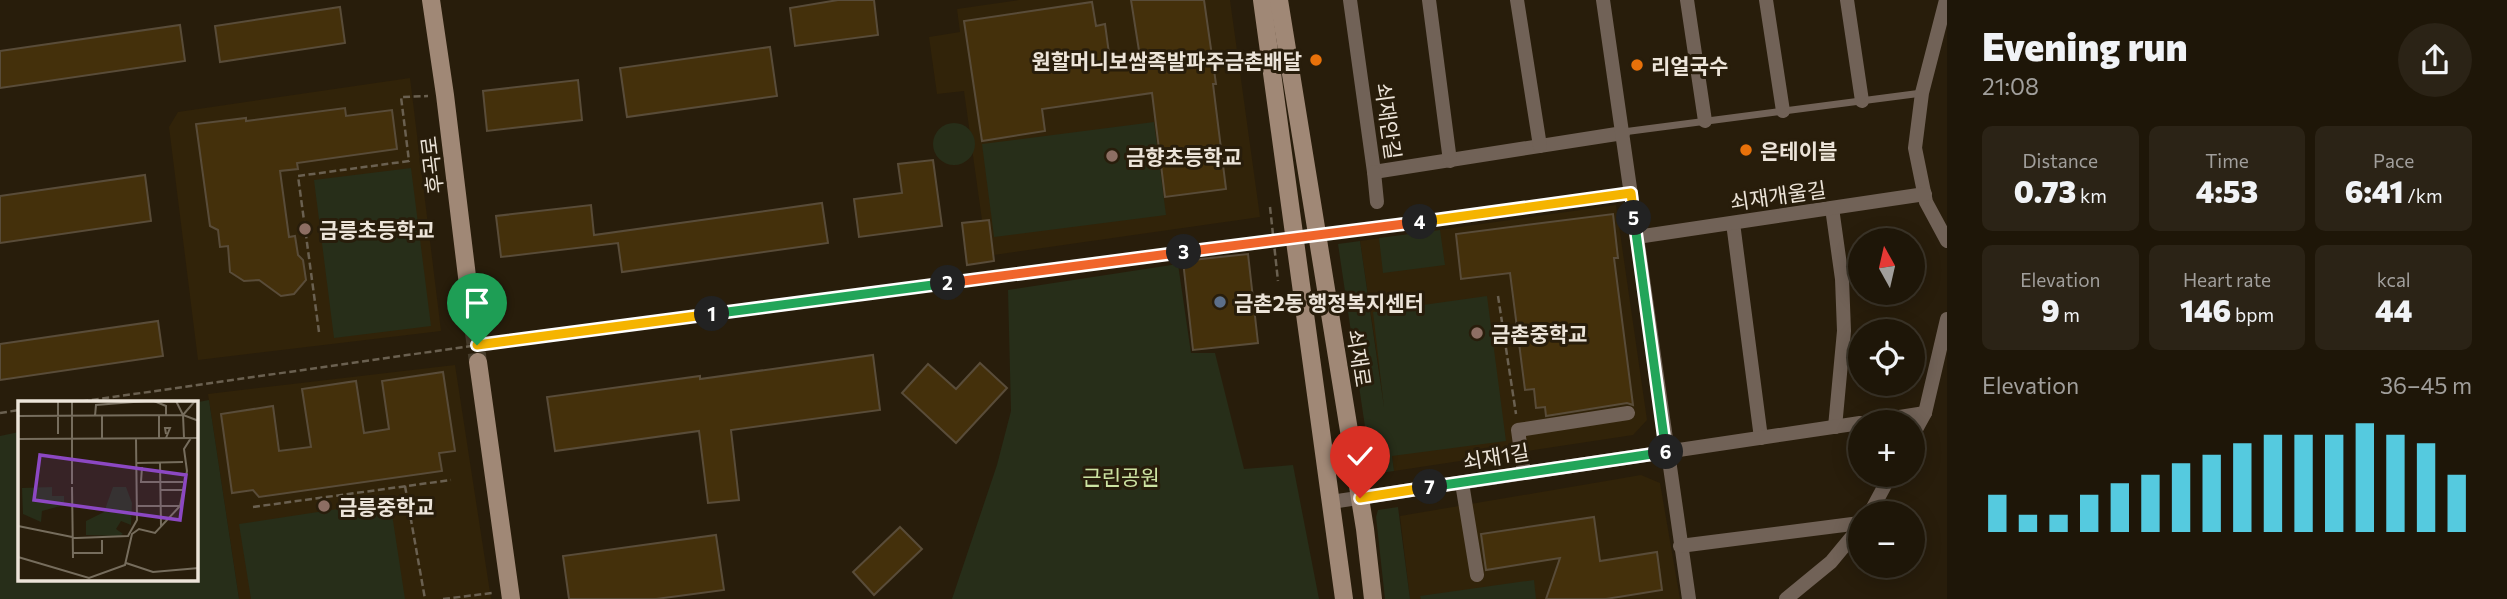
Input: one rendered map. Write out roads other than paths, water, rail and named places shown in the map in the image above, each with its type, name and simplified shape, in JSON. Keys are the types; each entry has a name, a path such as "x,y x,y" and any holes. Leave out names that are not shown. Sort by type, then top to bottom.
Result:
{"street":[{"name":"후곡로","path":"431,0 473,326"},
{"path":"1262,0 1344,599"},
{"name":"쇠재로","path":"1279,0 1360,498 1373,599"},
{"name":"쇠재안길","path":"1350,0 1374,172 1623,132"},
{"path":"1429,0 1450,161"},
{"path":"1517,0 1540,146"},
{"path":"1603,0 1689,599"},
{"path":"1687,0 1705,121"},
{"path":"1766,0 1783,111"},
{"path":"1847,0 1862,100"},
{"path":"1946,0 1922,93 1915,148 1926,202 1947,241"},
{"path":"1374,172 1377,202"},
{"name":"쇠재개울길","path":"1637,237 1925,194"},
{"path":"1832,208 1843,279 1844,331 1835,427"},
{"path":"1733,223 1761,438"},
{"path":"1925,413 1947,318"},
{"path":"478,362 511,595"},
{"path":"1524,473 1518,430 1628,413"},
{"name":"쇠재1길","path":"1332,502 1848,425"},
{"path":"1462,482 1477,575"},
{"path":"1680,546 1848,526"},
{"path":"1786,599 1831,562 1848,540"}],"lane":[{"name":"쇠재안길","path":"1623,132 1922,93"}],"tunnel":[{"path":"473,326 478,362"}],"place":[{"name":"원할머니보쌈족발파주금촌배달","path":"1316,60"},
{"name":"리얼국수","path":"1637,65"},
{"name":"은테이블","path":"1746,150"},
{"name":"금향초등학교","path":"1112,156"},
{"name":"금릉초등학교","path":"305,229"},
{"name":"금촌2동 행정복지센터","path":"1220,302"},
{"name":"금촌중학교","path":"1477,333"},
{"name":"금릉중학교","path":"324,506"}],"park label":[{"name":"근린공원","path":"1121,476"}]}
